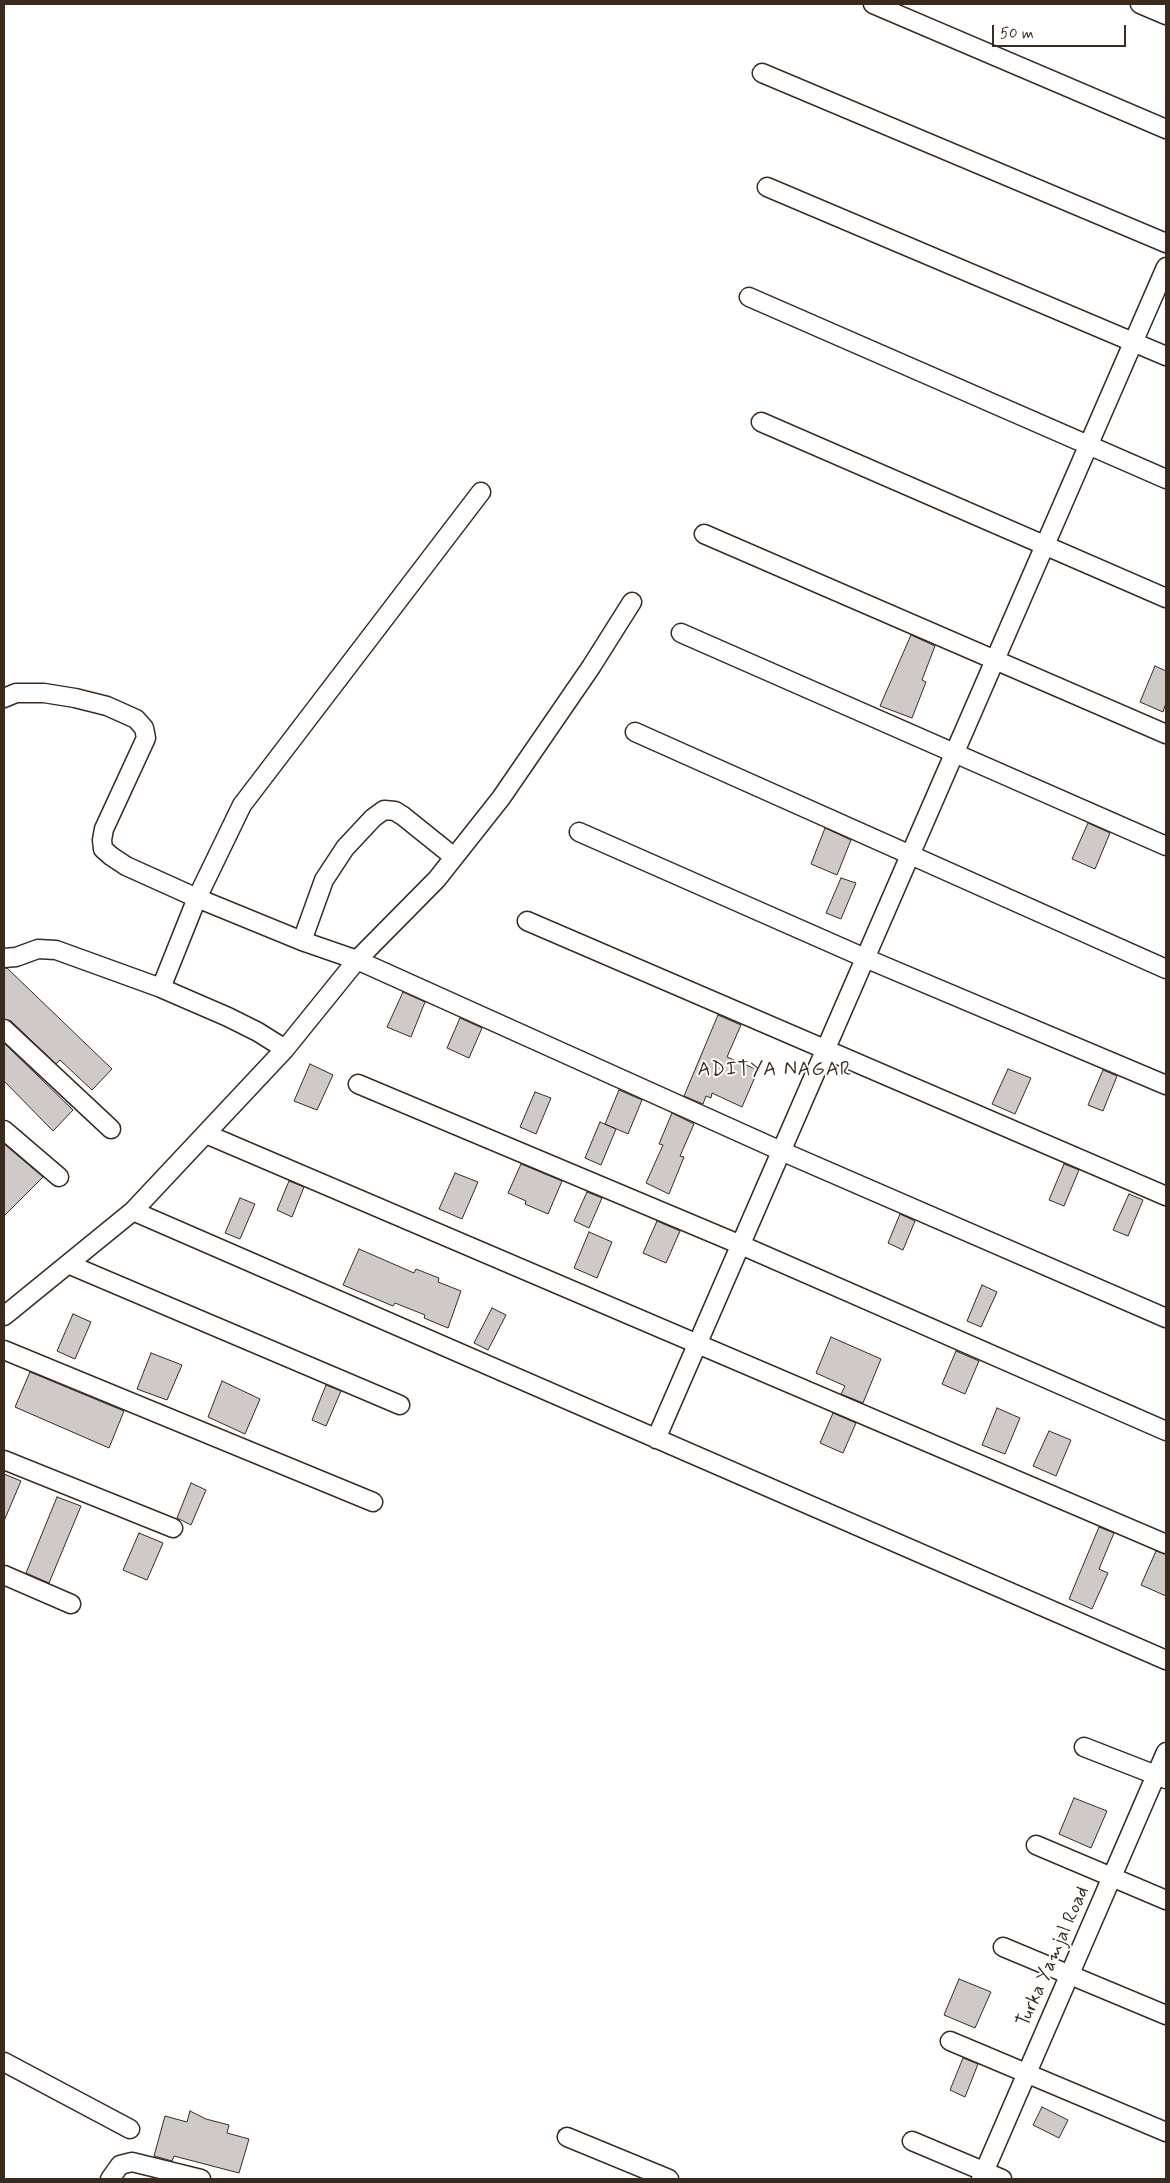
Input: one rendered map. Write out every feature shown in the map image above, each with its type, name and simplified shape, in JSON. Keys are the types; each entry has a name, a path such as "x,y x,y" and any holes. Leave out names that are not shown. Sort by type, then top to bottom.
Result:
{"street":[{"path":"873,4 1166,129"},
{"path":"1140,4 1166,15"},
{"path":"762,73 1166,243"},
{"path":"767,187 1166,356"},
{"path":"656,1439 1166,267"},
{"path":"749,297 1166,480"},
{"path":"761,422 1166,598"},
{"path":"161,988 196,898 242,804 480,492"},
{"path":"704,534 1166,734"},
{"path":"4,1316 133,1211 285,1049 358,960 430,886 500,798 591,667 632,602"},
{"path":"681,633 1166,846"},
{"path":"4,698 16,693 44,693 75,698 107,706 136,719 144,728 146,738 104,829 102,840 104,849 126,866 196,898 358,960 781,1151 1166,1318"},
{"path":"635,732 1166,969"},
{"path":"302,940 324,880 345,848 373,818 384,810 395,811 403,816 454,857"},
{"path":"579,832 865,958 1166,1085"},
{"path":"528,921 1166,1196"},
{"path":"4,958 16,957 38,949 56,950 161,988 228,1017 258,1032 285,1049"},
{"path":"4,1029 111,1129"},
{"path":"358,1084 741,1245 1166,1431"},
{"path":"4,1130 59,1177"},
{"path":"206,1134 698,1342 1166,1544"},
{"path":"133,1211 1166,1660"},
{"path":"68,1264 400,1405"},
{"path":"4,1350 373,1502"},
{"path":"4,1460 173,1528"},
{"path":"4,1575 71,1604"},
{"path":"1084,1747 1161,1777"},
{"name":"Turka Yamjal Road","path":"982,2175 1112,1876 1161,1777 1166,1752"},
{"path":"1036,1844 1166,1900"},
{"path":"1003,1947 1166,2015"},
{"path":"950,2041 1166,2132"},
{"path":"4,2062 130,2129"},
{"path":"567,2137 669,2179"},
{"path":"912,2141 982,2175 1002,2179"},
{"path":"110,2179 120,2165 132,2162 201,2179"}],"building":[{"path":"911,635 935,646 922,680 926,682 912,718 880,706"},
{"path":"1155,666 1166,671 1166,703 1163,712 1140,702"},
{"path":"1088,823 1110,833 1095,869 1072,859"},
{"path":"825,828 851,840 837,875 811,864"},
{"path":"841,878 856,883 841,919 826,913"},
{"path":"4,968 7,968 112,1069 92,1090 60,1060 56,1064 11,1021 4,1019"},
{"path":"403,992 425,1002 411,1037 387,1027"},
{"path":"718,1015 741,1025 727,1057 758,1070 742,1107 712,1093 711,1098 706,1096 703,1104 684,1096"},
{"path":"460,1018 482,1028 469,1058 447,1048"},
{"path":"4,1043 73,1110 53,1131 4,1081"},
{"path":"310,1064 333,1075 317,1110 294,1101"},
{"path":"1008,1069 1031,1078 1015,1114 992,1104"},
{"path":"1103,1070 1117,1076 1103,1111 1088,1105"},
{"path":"619,1090 642,1100 628,1134 605,1124"},
{"path":"535,1092 551,1098 536,1134 520,1127"},
{"path":"672,1113 694,1124 680,1156 684,1157 669,1194 646,1183 663,1145 659,1144"},
{"path":"600,1122 616,1129 601,1165 585,1158"},
{"path":"4,1144 43,1177 4,1216"},
{"path":"521,1164 562,1181 548,1214 525,1204 526,1201 508,1193"},
{"path":"1064,1164 1079,1170 1064,1206 1049,1200"},
{"path":"455,1173 478,1182 462,1219 439,1209"},
{"path":"289,1181 304,1187 292,1217 277,1210"},
{"path":"587,1192 602,1198 589,1228 574,1221"},
{"path":"1129,1194 1143,1200 1128,1236 1113,1230"},
{"path":"240,1198 255,1204 240,1239 225,1233"},
{"path":"900,1214 915,1221 903,1250 888,1243"},
{"path":"657,1221 680,1231 666,1263 643,1253"},
{"path":"589,1232 612,1242 597,1278 574,1268"},
{"path":"359,1249 414,1273 416,1269 439,1278 438,1282 461,1291 448,1328 424,1318 425,1315 395,1303 393,1306 343,1285"},
{"path":"982,1285 997,1292 981,1327 967,1321"},
{"path":"492,1308 506,1315 488,1350 474,1343"},
{"path":"73,1314 91,1322 75,1359 57,1351"},
{"path":"831,1337 881,1359 863,1403 841,1394 845,1386 816,1373"},
{"path":"956,1351 979,1361 965,1394 942,1384"},
{"path":"151,1353 182,1365 167,1400 137,1389"},
{"path":"30,1372 124,1411 109,1448 15,1407"},
{"path":"222,1381 260,1399 245,1434 208,1417"},
{"path":"326,1385 341,1391 326,1426 312,1420"},
{"path":"997,1408 1020,1418 1005,1454 982,1445"},
{"path":"833,1413 856,1423 843,1453 820,1443"},
{"path":"1049,1431 1071,1440 1056,1476 1033,1466"},
{"path":"4,1474 21,1481 4,1521"},
{"path":"191,1483 206,1490 191,1525 177,1518"},
{"path":"57,1497 81,1506 49,1583 26,1573"},
{"path":"1099,1527 1114,1533 1099,1569 1108,1573 1092,1609 1069,1599"},
{"path":"139,1533 163,1543 147,1580 123,1570"},
{"path":"1156,1551 1166,1554 1166,1596 1141,1585"},
{"path":"1074,1798 1107,1811 1091,1848 1059,1834"},
{"path":"959,1979 991,1992 975,2028 944,2015"},
{"path":"963,2058 978,2064 965,2097 950,2090"},
{"path":"1042,2107 1068,2120 1059,2138 1033,2125"},
{"path":"190,2111 206,2119 229,2125 227,2133 249,2139 239,2173 174,2156 172,2161 154,2156 165,2116 187,2122"}],"district":[{"name":"ADITYA NAGAR","path":"775,1071"}]}
